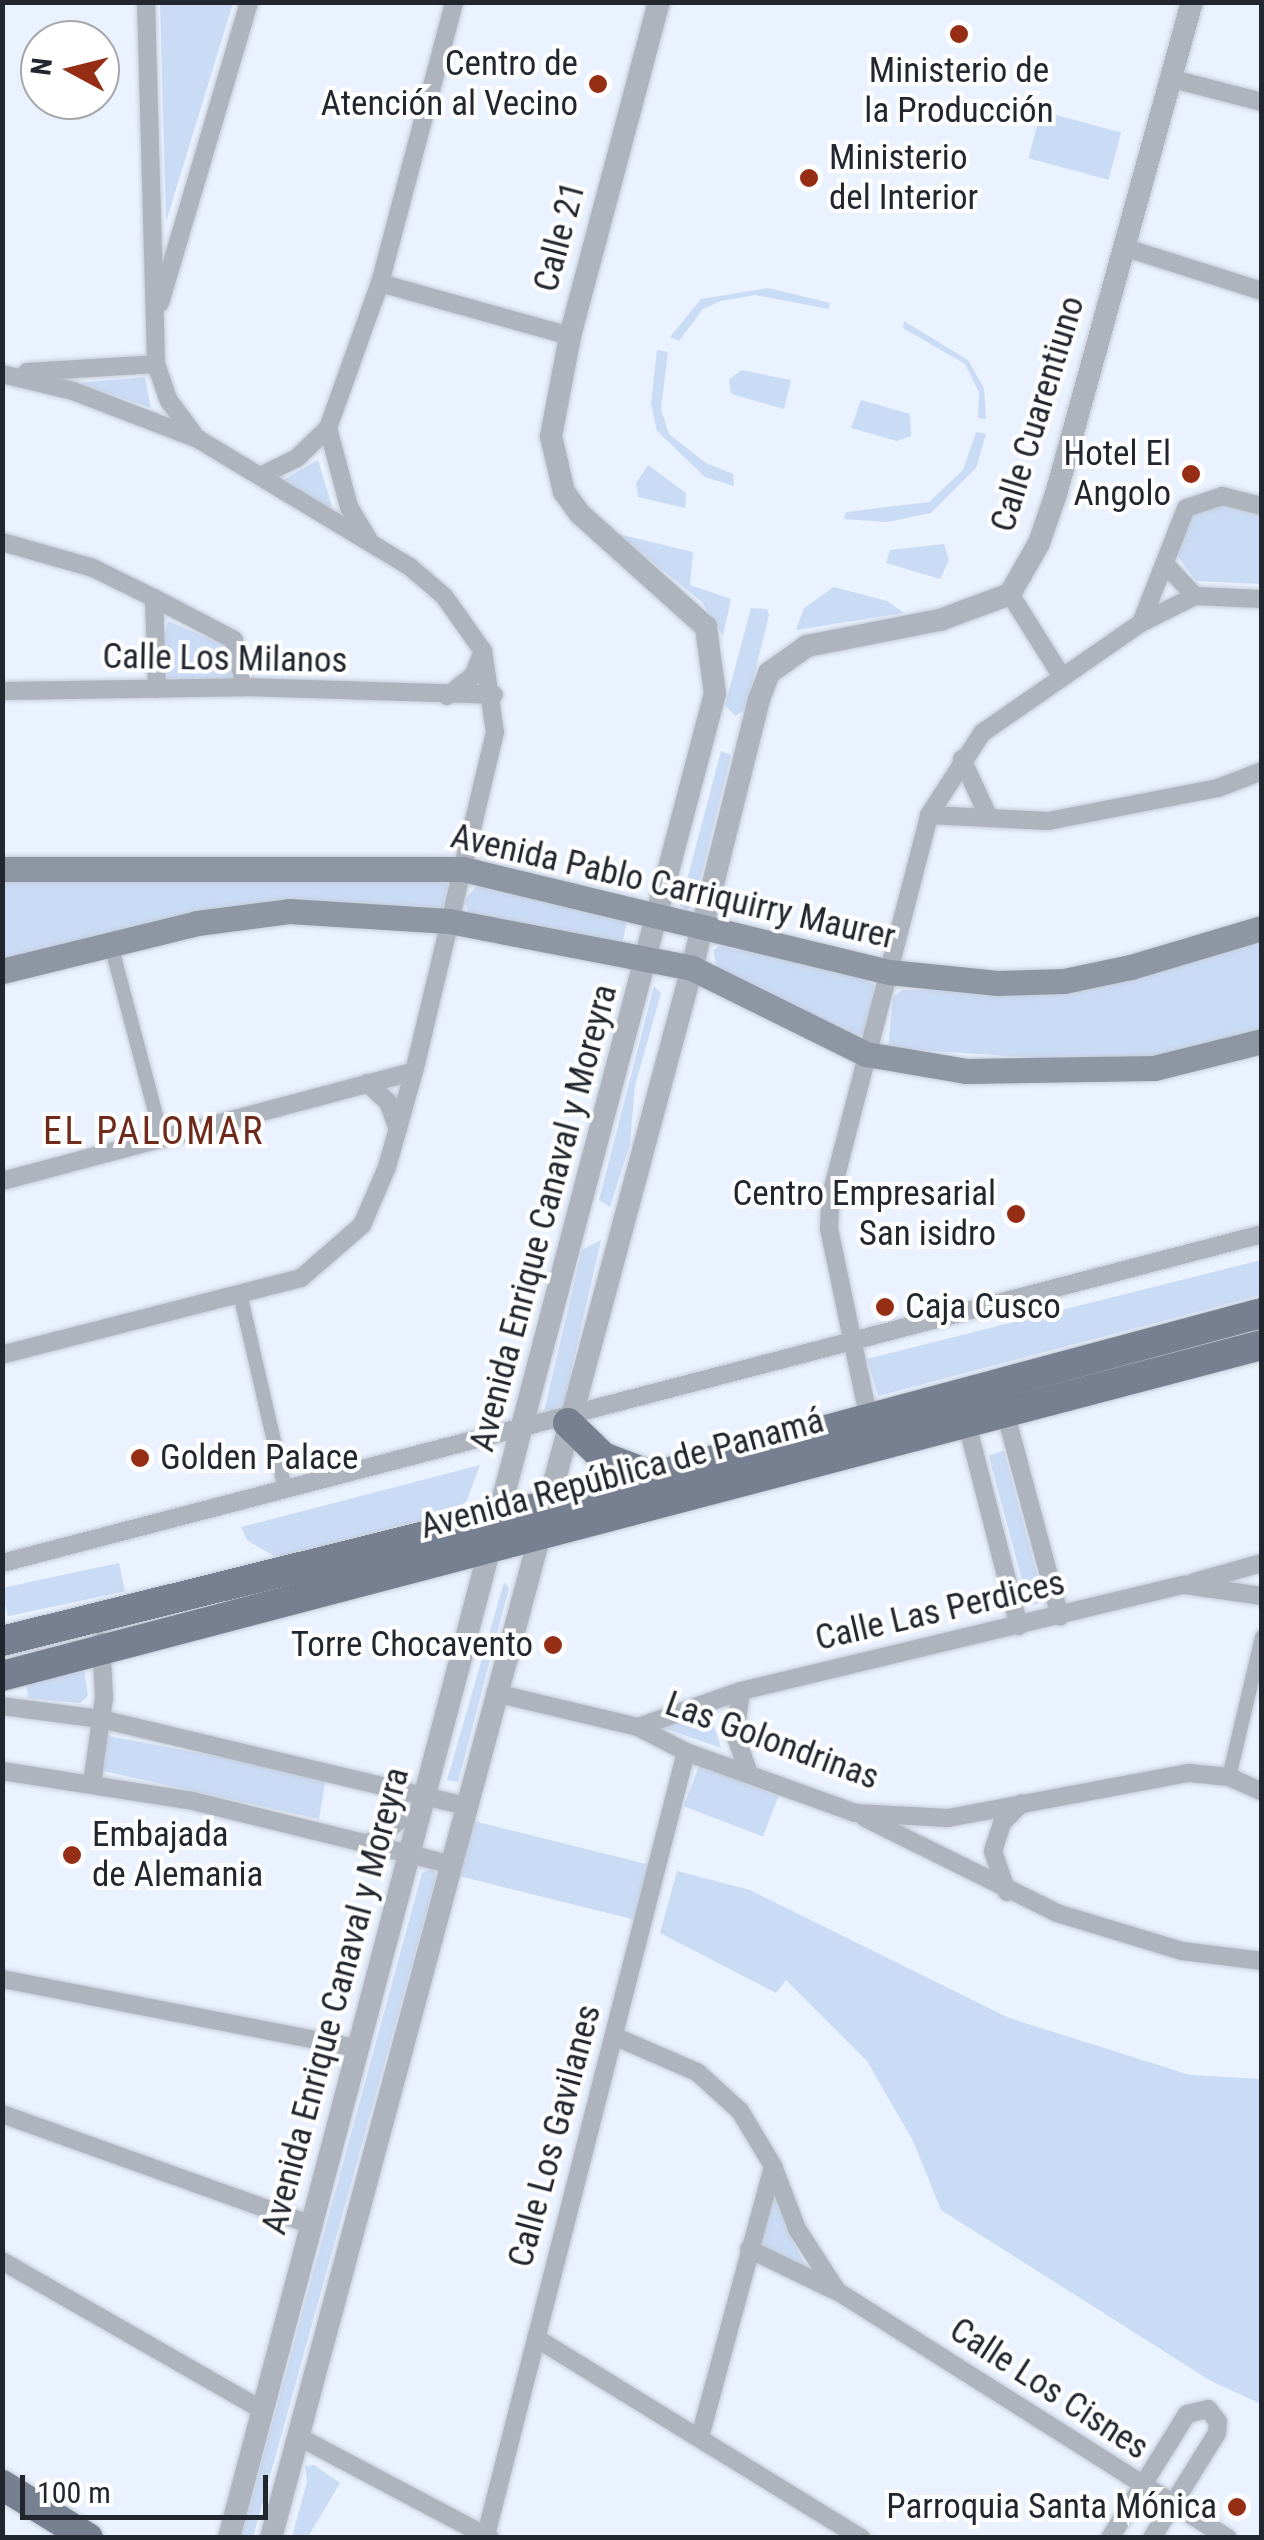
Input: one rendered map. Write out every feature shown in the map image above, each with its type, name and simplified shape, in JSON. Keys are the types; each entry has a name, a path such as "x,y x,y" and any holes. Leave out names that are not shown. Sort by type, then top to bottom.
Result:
{"main road":[{"name":"Avenida Pablo Carriquirry Maurer","path":"2,869 463,870 889,972 996,982 1064,981 1262,928"},
{"path":"2,971 197,923 289,911 450,921 692,968 866,1054 966,1071 1154,1068 1262,1041"},
{"name":"Avenida República de Panamá","path":"2,1676 104,1653 498,1532 545,1504 648,1474 1262,1313"},
{"name":"Avenida República de Panamá","path":"2,1641 498,1532 537,1535 1262,1345"},
{"path":"570,1418 608,1460 648,1474"},
{"path":"2,2486 88,2538"}],"street":[{"path":"146,2 156,364 169,401 198,438"},
{"path":"156,318 249,2"},
{"path":"260,476 297,458 328,428 380,283 454,2"},
{"name":"Calle 21","path":"564,492 551,436 570,336 659,2"},
{"name":"Calle Cuarentiuno","path":"1010,594 1039,544 1056,494 1192,2"},
{"path":"1169,78 1262,102"},
{"path":"1123,247 1262,290"},
{"path":"380,283 570,336"},
{"path":"2,374 156,364"},
{"path":"2,374 73,392 198,438 368,540 444,596 483,651 494,695 494,759 398,1129 362,1225 341,1249 301,1278 2,1355"},
{"path":"328,428 348,508 368,540"},
{"name":"Avenida Enrique Canaval y Moreyra","path":"229,2538 710,727 716,663 706,627 599,536 564,492"},
{"path":"1140,623 1186,508 1222,496 1262,506"},
{"path":"2,542 93,568 234,640 244,687"},
{"path":"1166,564 1195,596"},
{"path":"271,2538 619,1227 692,968 748,736 769,672 806,646 840,634 940,620 1010,594 1062,677"},
{"path":"868,1416 829,1228 866,1054 928,815 962,759 996,721 1140,623 1195,596 1262,598"},
{"path":"154,598 157,689"},
{"path":"446,696 473,676 483,651"},
{"name":"Calle Los Milanos","path":"2,691 244,687 494,695"},
{"path":"710,727 748,736"},
{"path":"962,759 989,818"},
{"path":"928,815 1048,821 1218,788 1262,771"},
{"path":"111,944 162,1138"},
{"path":"2,1181 414,1070"},
{"path":"367,1084 388,1102 398,1129"},
{"path":"580,1218 619,1227"},
{"name":"Avenida República de Panamá","path":"2,1563 284,1484 524,1424 570,1418 849,1339 1262,1234"},
{"path":"240,1294 284,1484"},
{"path":"997,1382 1060,1616"},
{"path":"958,1392 1019,1626"},
{"path":"1184,1584 1262,1563"},
{"name":"Calle Las Perdices","path":"638,1727 740,1692 1184,1584 1262,1596"},
{"path":"92,1784 101,1719 104,1653 96,1618"},
{"path":"1229,1777 1262,1637"},
{"path":"740,1692 734,1734 749,1774"},
{"name":"Las Golondrinas","path":"496,1694 638,1727 686,1752 854,1813 937,1819 1134,1778 1229,1777 1262,1792"},
{"path":"2,1706 101,1719 465,1806"},
{"name":"Calle Los Gavilanes","path":"488,2536 686,1752"},
{"path":"2,1771 193,1801 450,1864"},
{"path":"368,1844 398,1821 395,1795 386,1785"},
{"path":"1006,1892 993,1851 1002,1823 1022,1802"},
{"path":"854,1813 1006,1892 1182,1950 1262,1961"},
{"path":"2,1978 358,2048"},
{"name":"Calle Los Cisnes","path":"616,2036 720,2089 758,2136 797,2230 837,2291"},
{"path":"2,2114 312,2225"},
{"path":"700,2437 773,2166"},
{"name":"Calle Los Cisnes","path":"749,2249 837,2291 1228,2538"},
{"path":"2,2260 262,2410"},
{"path":"536,2338 861,2538"},
{"path":"1110,2538 1187,2414 1196,2408 1212,2412 1217,2434 1152,2538"},
{"path":"299,2437 488,2536"}],"shaded area":[{"path":"160,3 233,3 166,222"},
{"path":"1041,111 1121,132 1108,180 1028,158"},
{"path":"768,288 830,303 829,309 755,295 721,301 703,309 679,341 670,337 701,299"},
{"path":"904,321 968,360 984,388 986,419 978,418 979,392 965,364 903,328"},
{"path":"657,350 668,352 661,409 669,434 706,463 733,474 734,486 705,477 657,431 651,404"},
{"path":"741,370 791,380 784,409 731,394 729,380"},
{"path":"145,377 151,408 78,383"},
{"path":"861,400 910,414 911,436 897,441 851,428"},
{"path":"976,432 986,434 976,468 931,513 887,522 844,519 846,512 929,502 963,470"},
{"path":"318,460 332,506 327,508 283,480"},
{"path":"648,465 686,493 685,508 638,497 636,483"},
{"path":"1225,505 1261,514 1261,584 1196,581 1173,550 1195,512"},
{"path":"618,534 693,552 690,585 731,599 723,636 702,602"},
{"path":"944,544 949,560 940,579 886,563 890,550"},
{"path":"834,587 887,601 904,613 796,630 804,608"},
{"path":"751,608 767,609 769,615 746,709 735,716 725,705"},
{"path":"168,621 226,646 234,682 168,678 161,653"},
{"path":"721,751 731,755 694,904 687,911 680,906"},
{"path":"441,874 448,886 442,911 296,904 3,963 3,876"},
{"path":"479,884 627,921 622,945 470,917 464,900"},
{"path":"1261,938 1261,1030 1156,1058 1085,1061 888,1048 893,997 902,990 1082,991"},
{"path":"720,946 861,975 875,986 863,1035 852,1037 717,968 713,950"},
{"path":"654,986 661,993 635,1086 630,1144 610,1207 599,1200"},
{"path":"601,1240 563,1407 544,1411 582,1250"},
{"path":"1261,1260 1261,1295 878,1396 867,1359"},
{"path":"1004,1451 1044,1602 1029,1606 989,1455"},
{"path":"480,1465 467,1500 456,1511 277,1558 247,1540 241,1527"},
{"path":"119,1563 125,1591 8,1616 2,1588"},
{"path":"504,1582 509,1588 458,1782 447,1780"},
{"path":"84,1669 88,1696 80,1703 28,1698 26,1680"},
{"path":"709,1710 721,1748 658,1726"},
{"path":"108,1736 326,1777 319,1819 103,1771"},
{"path":"699,1766 778,1796 763,1837 684,1806"},
{"path":"474,1821 650,1865 636,1920 460,1876"},
{"path":"433,1868 436,1877 253,2537 241,2538 422,1873"},
{"path":"677,1871 750,1890 1009,2018 1190,2075 1261,2079 1261,2404 1211,2381 941,2210 913,2141 867,2061 786,1980 776,1993 660,1933"},
{"path":"772,2190 787,2230 806,2267 755,2248"},
{"path":"314,2465 340,2483 308,2537 292,2537 307,2482 305,2466"}],"place":[{"name":"Ministerio de la Producción","path":"959,34"},
{"name":"Centro de Atención al Vecino","path":"598,84"},
{"name":"Ministerio del Interior","path":"809,178"},
{"name":"Hotel El Angolo","path":"1191,474"},
{"name":"Centro Empresarial San isidro","path":"1016,1214"},
{"name":"Caja Cusco","path":"885,1307"},
{"name":"Golden Palace","path":"140,1458"},
{"name":"Torre Chocavento","path":"553,1645"},
{"name":"Embajada de Alemania","path":"72,1855"},
{"name":"Parroquia Santa Mónica","path":"1237,2507"}],"district":[{"name":"EL PALOMAR","path":"154,1132"}]}
